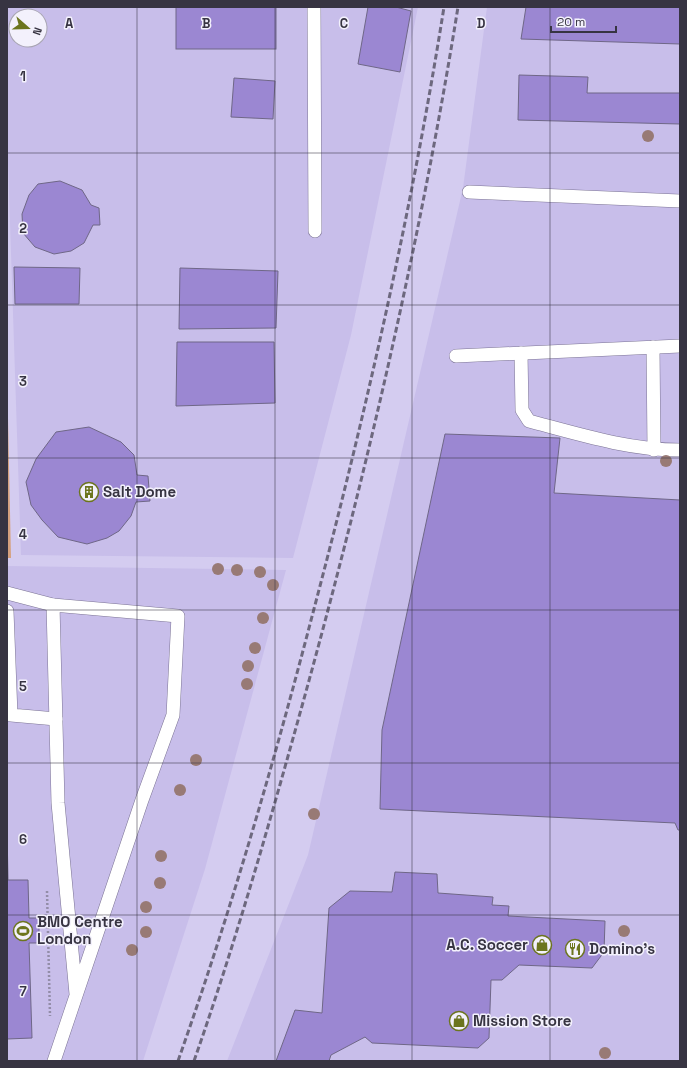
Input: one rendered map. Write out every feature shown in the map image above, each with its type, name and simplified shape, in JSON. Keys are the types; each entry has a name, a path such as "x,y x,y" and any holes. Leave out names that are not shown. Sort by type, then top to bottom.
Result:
{"lane":[{"path":"314,7 315,231"},
{"path":"469,192 680,202"},
{"path":"456,356 680,346"},
{"path":"653,347 654,450"},
{"path":"521,353 522,410 529,421 577,434 654,450 680,450"},
{"path":"7,593 52,605 178,616 173,715 142,800 54,1061"},
{"path":"52,605 58,803 76,994"},
{"path":"7,611 11,715 56,719"}],"path":[{"path":"46,887 48,1001 50,1022"}],"shaded area":[{"path":"7,7 418,7 351,335 293,558 21,555 7,132"},
{"path":"487,7 680,7 680,1061 227,1061 308,855 463,188"},
{"path":"7,371 11,558 7,558"},
{"path":"7,566 286,570 205,869 143,1061 7,1061"}],"building":[{"path":"176,7 276,7 276,49 176,49"},
{"path":"368,7 396,7 411,11 400,72 358,64"},
{"path":"526,7 680,7 680,44 521,39"},
{"path":"519,75 588,77 587,93 680,93 680,124 518,120"},
{"path":"234,78 275,81 273,119 231,117"},
{"path":"60,181 82,190 91,205 99,208 100,225 93,225 84,243 71,251 54,254 35,247 23,233 22,214 29,195 38,184"},
{"path":"14,267 80,268 79,304 15,304"},
{"path":"180,268 278,271 276,328 179,329"},
{"path":"177,342 274,342 275,403 176,406"},
{"name":"Salt Dome","path":"89,427 121,442 134,455 137,475 148,476 150,501 136,502 131,516 119,531 107,538 87,544 58,537 42,520 31,505 26,482 36,459 56,432"},
{"path":"445,434 560,438 554,493 680,500 680,830 678,830 675,823 380,809 382,730"},
{"name":"BMO Centre London","path":"7,830 8,880 28,880 29,918 39,918 39,943 29,943 32,1038 7,1039"},
{"path":"395,872 437,874 438,893 493,897 492,905 509,906 508,916 605,921 604,952 592,968 519,965 502,980 491,980 489,1038 478,1048 372,1043 365,1037 331,1055 329,1061 276,1061 295,1010 322,1013 329,908 350,891 392,892"}],"railway":[{"path":"178,1061 216,948 251,834 300,663 353,457 403,233 418,158 444,7"},
{"path":"194,1061 224,973 264,840 326,619 348,533 390,358 409,271 427,183 458,7"}],"place":[{"name":"Salt Dome","path":"89,492"},
{"name":"BMO Centre London","path":"23,931"},
{"name":"A.C. Soccer","path":"542,945"},
{"name":"Domino's","path":"575,949"},
{"name":"Mission Store","path":"459,1021"}]}
